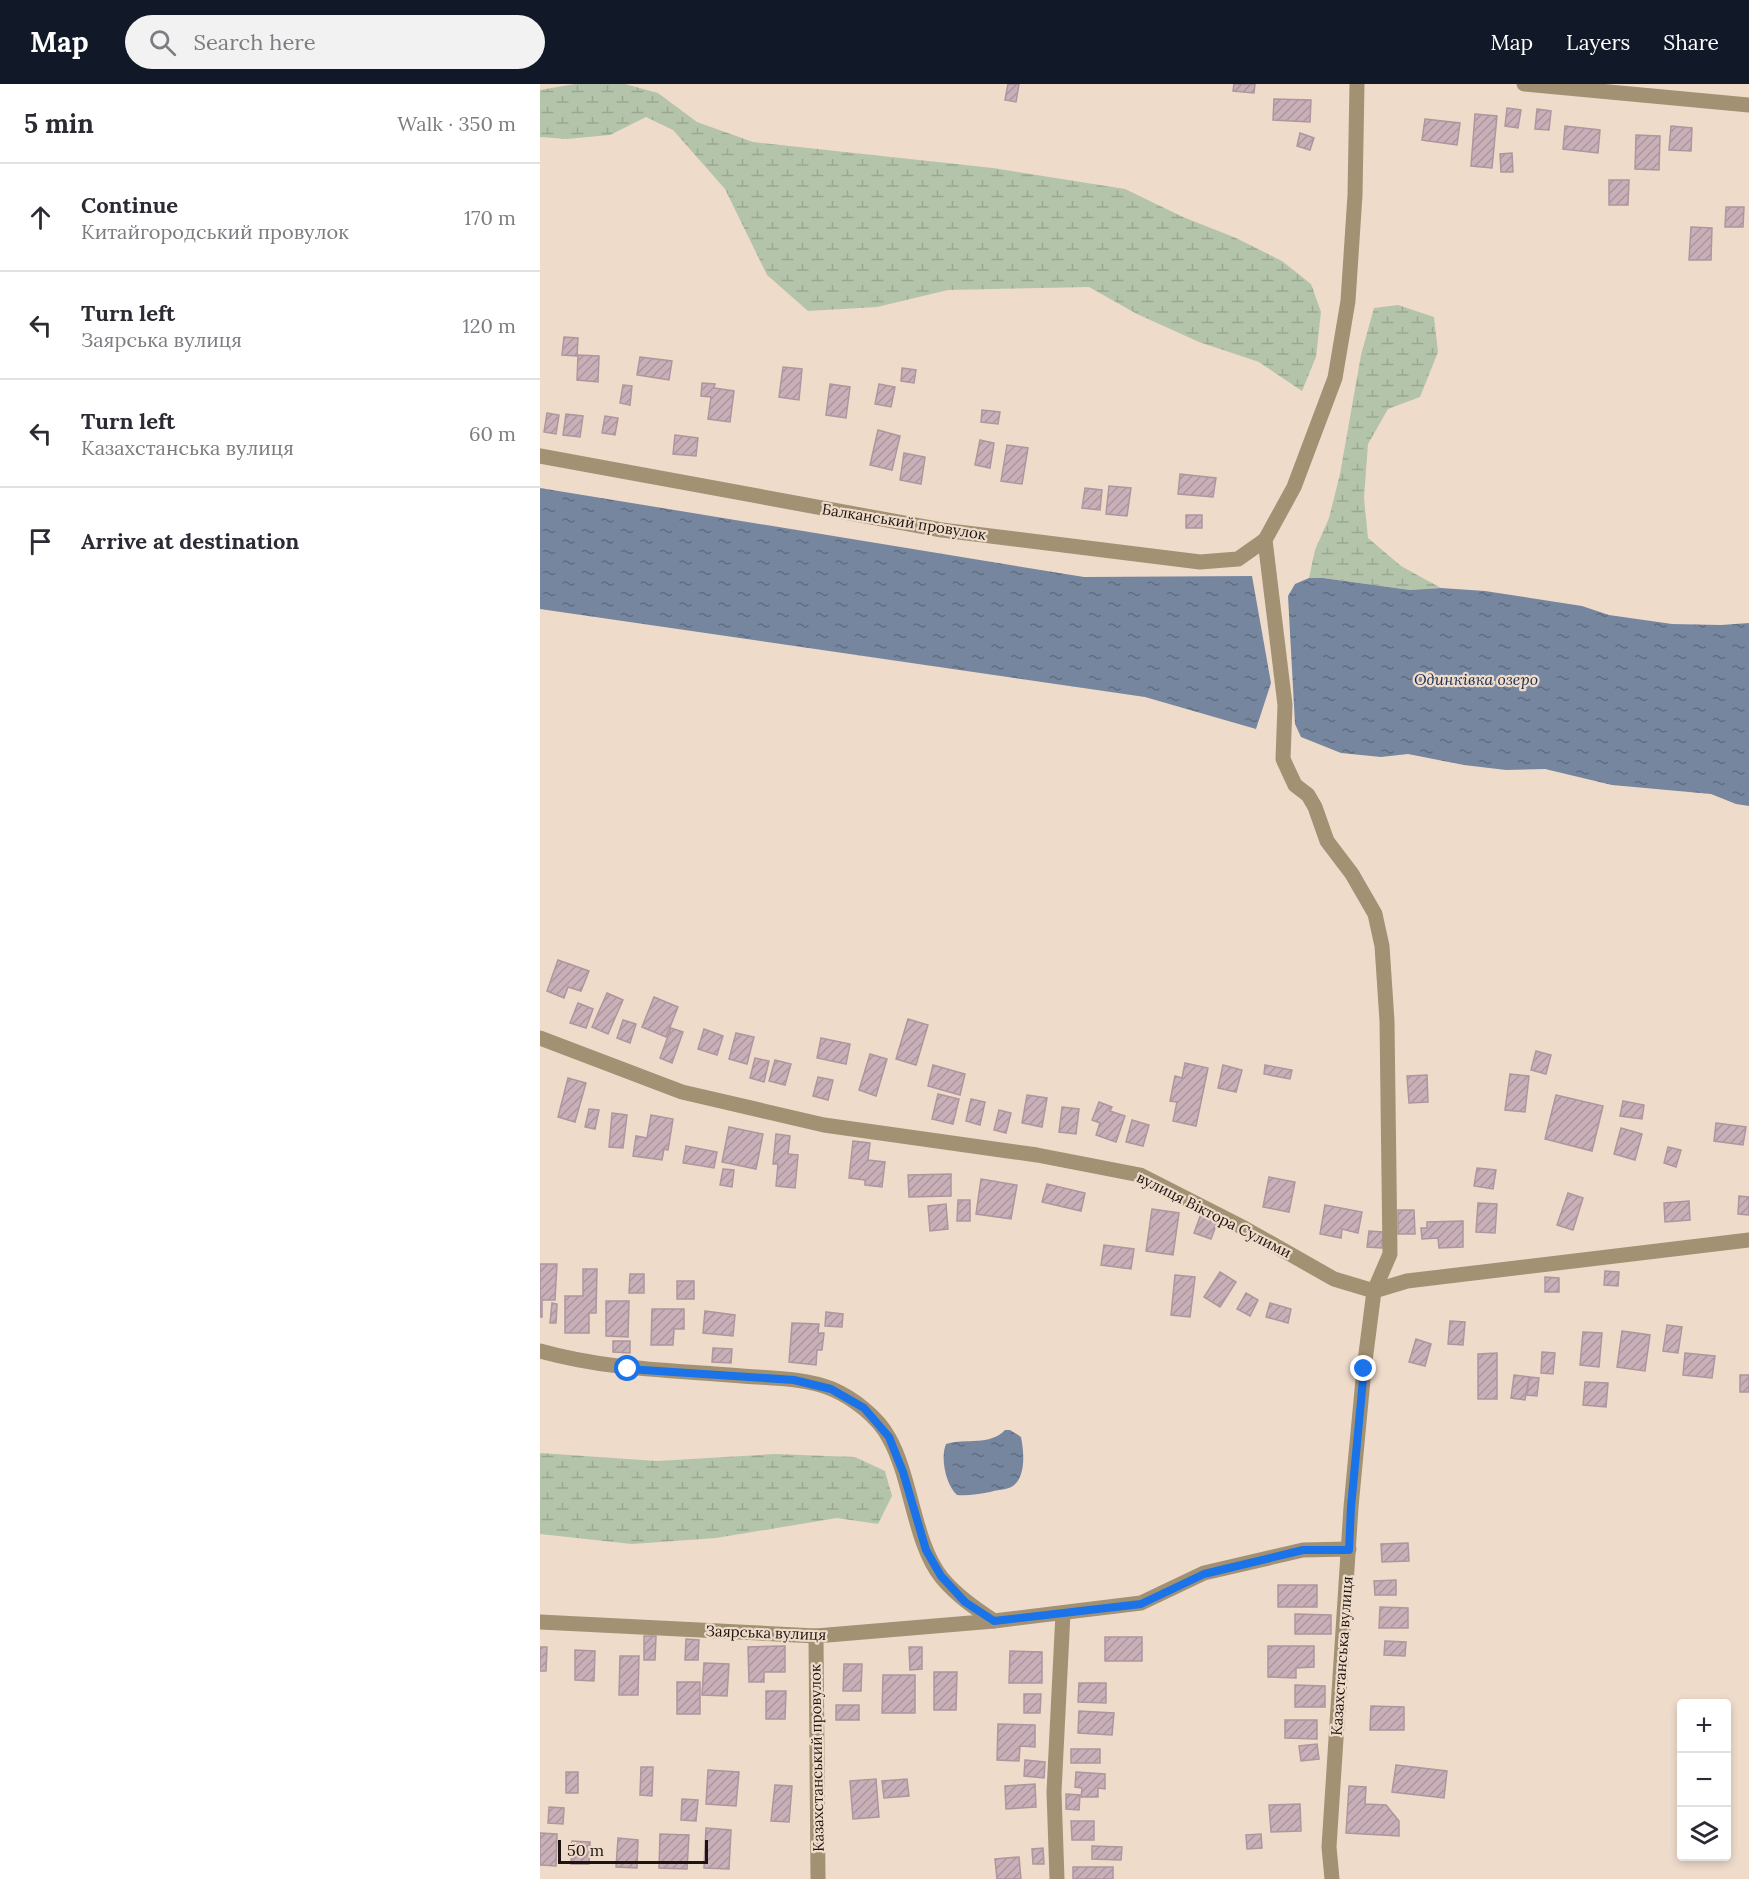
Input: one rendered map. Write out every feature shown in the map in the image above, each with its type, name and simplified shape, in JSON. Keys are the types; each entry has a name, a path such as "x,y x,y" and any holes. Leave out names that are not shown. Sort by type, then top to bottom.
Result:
{"street":[{"path":"1265,540 1294,487 1335,378 1348,301 1355,195 1356,84"},
{"path":"1524,84 1749,105"},
{"name":"Балканський провулок","path":"540,456 942,530 1200,562 1238,559 1265,540"},
{"name":"Казахстанська вулиця","path":"1265,540 1286,705 1283,759 1295,785 1308,795 1315,807 1327,841 1352,874 1375,914 1382,946 1387,1021 1390,1254 1374,1291 1352,1495 1329,1847 1332,1879"},
{"name":"вулиця Віктора Сулими","path":"540,1038 682,1092 813,1122 1038,1155 1140,1175 1244,1228 1334,1278 1374,1291"},
{"path":"1374,1291 1407,1281 1749,1240"},
{"path":"540,1351 573,1360 628,1369 794,1380 831,1389 848,1398 864,1408 889,1437 903,1472 926,1550 941,1576 965,1602 994,1621"},
{"name":"Заярська вулиця","path":"540,1623 816,1636 994,1621 1141,1604 1204,1574 1303,1550 1349,1550"},
{"path":"1057,1879 1054,1792 1063,1613"},
{"name":"Казахстанський провулок","path":"816,1636 818,1879"}],"green space":[{"path":"575,84 625,84 658,93 697,122 753,142 993,168 1125,189 1282,261 1311,284 1321,312 1316,357 1302,391 1259,362 1199,342 1137,314 1089,287 948,290 877,307 808,311 767,275 725,189 673,130 646,117 610,135 567,139 540,137 540,90"},
{"path":"1398,305 1434,317 1438,352 1420,397 1388,409 1368,444 1364,498 1368,538 1401,566 1441,588 1410,590 1309,578 1315,550 1329,518 1340,474 1361,355 1374,308"},
{"path":"540,1453 657,1461 775,1454 855,1457 885,1471 892,1496 878,1524 837,1518 716,1538 632,1544 540,1534"}],"water":[{"path":"540,488 1084,577 1252,576 1271,683 1256,729 1145,697 540,609"},
{"name":"Одинківка озеро","path":"1309,578 1410,590 1441,588 1485,591 1582,606 1609,615 1672,624 1749,623 1749,806 1736,804 1711,794 1612,785 1545,769 1506,770 1464,765 1408,754 1381,757 1341,753 1301,737 1295,724 1288,596 1295,584"},
{"path":"1005,1430 1010,1430 1021,1437 1023,1466 1019,1479 1007,1489 974,1495 957,1495 945,1471 946,1444 985,1440"}],"building":[{"path":"1008,84 1019,84 1016,102 1005,100"},
{"path":"1234,84 1255,84 1254,93 1233,91"},
{"path":"1274,99 1311,100 1310,122 1273,120"},
{"path":"1507,108 1521,110 1518,128 1505,126"},
{"path":"1537,109 1551,111 1549,130 1535,129"},
{"path":"1475,114 1497,116 1492,168 1471,166"},
{"path":"1425,119 1460,123 1457,145 1422,140"},
{"path":"1565,126 1600,130 1598,153 1563,149"},
{"path":"1671,126 1692,128 1691,151 1669,150"},
{"path":"1300,133 1314,138 1310,150 1297,146"},
{"path":"1636,135 1660,136 1659,170 1635,169"},
{"path":"1512,153 1513,172 1501,172 1500,154"},
{"path":"1609,180 1629,180 1628,205 1609,205"},
{"path":"1726,207 1744,207 1743,227 1725,227"},
{"path":"1691,227 1712,228 1711,260 1689,260"},
{"path":"564,337 578,338 577,356 562,355"},
{"path":"578,355 599,356 598,382 577,380"},
{"path":"640,357 672,361 669,380 637,375"},
{"path":"783,367 802,369 799,400 779,397"},
{"path":"902,368 916,370 914,383 901,381"},
{"path":"702,383 715,384 714,388 734,391 730,422 708,419 711,397 701,396"},
{"path":"830,384 850,387 846,418 826,415"},
{"path":"879,384 895,387 891,407 875,404"},
{"path":"623,385 632,386 630,405 620,403"},
{"path":"982,410 1000,412 998,424 981,422"},
{"path":"547,413 559,415 556,434 544,432"},
{"path":"566,414 583,416 580,437 563,435"},
{"path":"605,416 618,418 615,435 602,433"},
{"path":"878,430 900,436 892,470 870,465"},
{"path":"675,435 698,438 696,456 673,454"},
{"path":"980,440 994,443 990,468 975,465"},
{"path":"1007,445 1028,448 1022,484 1001,481"},
{"path":"904,453 925,457 921,484 900,480"},
{"path":"1180,474 1216,478 1213,497 1178,494"},
{"path":"1109,486 1131,488 1127,516 1106,514"},
{"path":"1085,488 1102,490 1100,510 1082,508"},
{"path":"1186,515 1202,515 1202,528 1186,528"},
{"path":"558,960 589,971 581,991 568,987 564,998 547,991"},
{"path":"607,993 623,1000 608,1034 592,1027"},
{"path":"654,997 678,1007 666,1037 642,1027"},
{"path":"578,1003 593,1009 586,1028 570,1023"},
{"path":"908,1019 928,1025 916,1065 896,1059"},
{"path":"623,1020 636,1024 630,1043 617,1038"},
{"path":"671,1028 683,1032 672,1063 660,1058"},
{"path":"704,1029 723,1036 717,1055 698,1049"},
{"path":"736,1033 754,1037 747,1064 729,1059"},
{"path":"821,1038 850,1044 846,1064 817,1058"},
{"path":"1536,1051 1551,1055 1546,1074 1531,1070"},
{"path":"870,1054 887,1059 876,1096 859,1090"},
{"path":"755,1058 769,1061 764,1082 750,1078"},
{"path":"775,1060 791,1064 785,1085 769,1081"},
{"path":"1185,1063 1208,1068 1196,1126 1173,1121 1177,1102 1170,1101 1175,1076 1182,1078"},
{"path":"933,1065 965,1074 960,1095 928,1086"},
{"path":"1223,1065 1242,1070 1236,1092 1218,1088"},
{"path":"1265,1065 1292,1070 1290,1079 1264,1074"},
{"path":"1510,1074 1529,1076 1525,1112 1505,1110"},
{"path":"1427,1075 1428,1102 1409,1103 1407,1076"},
{"path":"818,1077 833,1080 828,1100 813,1096"},
{"path":"568,1078 586,1083 575,1122 558,1117"},
{"path":"938,1094 959,1099 953,1124 932,1119"},
{"path":"1027,1095 1047,1098 1042,1127 1022,1123"},
{"path":"1556,1095 1603,1106 1592,1151 1545,1139"},
{"path":"971,1099 985,1102 980,1125 966,1121"},
{"path":"1623,1101 1644,1105 1642,1119 1620,1116"},
{"path":"1099,1102 1112,1107 1110,1111 1125,1116 1116,1142 1096,1135 1100,1123 1092,1120"},
{"path":"1062,1107 1079,1109 1076,1134 1059,1132"},
{"path":"589,1109 599,1110 595,1129 585,1127"},
{"path":"999,1110 1011,1113 1006,1133 994,1130"},
{"path":"612,1113 627,1115 623,1148 609,1147"},
{"path":"651,1115 673,1119 668,1150 664,1149 662,1160 633,1156 636,1136 647,1138"},
{"path":"1132,1120 1149,1125 1143,1146 1126,1142"},
{"path":"1716,1123 1746,1127 1743,1145 1714,1141"},
{"path":"729,1127 763,1134 756,1169 722,1162"},
{"path":"1621,1128 1642,1134 1635,1160 1614,1154"},
{"path":"776,1134 790,1136 788,1154 798,1155 795,1188 776,1186 778,1164 773,1164"},
{"path":"853,1141 870,1143 868,1160 885,1162 882,1187 865,1185 865,1180 849,1178"},
{"path":"686,1146 717,1152 714,1168 683,1163"},
{"path":"1668,1147 1681,1150 1676,1167 1664,1163"},
{"path":"1477,1168 1496,1170 1493,1189 1474,1186"},
{"path":"723,1169 734,1170 732,1187 720,1185"},
{"path":"951,1174 951,1196 909,1197 908,1175"},
{"path":"1269,1177 1295,1182 1289,1212 1263,1207"},
{"path":"981,1179 1017,1185 1011,1219 976,1214"},
{"path":"1047,1184 1085,1193 1081,1211 1042,1202"},
{"path":"1568,1193 1583,1198 1573,1230 1557,1225"},
{"path":"1739,1196 1749,1197 1749,1215 1738,1214"},
{"path":"958,1200 970,1200 970,1221 957,1221"},
{"path":"1689,1201 1690,1220 1665,1222 1664,1203"},
{"path":"1478,1203 1497,1204 1495,1233 1476,1232"},
{"path":"946,1204 948,1229 930,1231 928,1206"},
{"path":"1325,1205 1362,1212 1358,1233 1342,1229 1341,1238 1320,1234"},
{"path":"1152,1209 1179,1213 1173,1255 1146,1251"},
{"path":"1398,1210 1414,1210 1415,1234 1398,1234"},
{"path":"1201,1214 1218,1220 1211,1239 1194,1233"},
{"path":"1463,1221 1463,1247 1439,1248 1438,1238 1422,1239 1421,1228 1427,1228 1427,1222"},
{"path":"1369,1231 1383,1232 1382,1248 1367,1247"},
{"path":"1104,1245 1134,1249 1131,1269 1101,1265"},
{"path":"540,1264 557,1264 555,1300 542,1300 542,1317 540,1317"},
{"path":"583,1269 597,1269 596,1313 589,1313 589,1333 565,1333 565,1296 583,1296"},
{"path":"1605,1271 1619,1272 1618,1286 1604,1285"},
{"path":"1220,1272 1236,1282 1220,1307 1204,1297"},
{"path":"630,1274 644,1274 644,1293 629,1293"},
{"path":"1175,1275 1195,1277 1190,1317 1171,1315"},
{"path":"1545,1277 1559,1278 1559,1292 1545,1292"},
{"path":"677,1281 694,1281 694,1299 677,1299"},
{"path":"1246,1293 1258,1300 1250,1316 1237,1309"},
{"path":"606,1301 629,1301 628,1337 606,1336"},
{"path":"552,1303 557,1304 556,1323 550,1323"},
{"path":"1270,1303 1291,1309 1288,1323 1266,1317"},
{"path":"652,1309 684,1309 684,1329 674,1329 673,1345 651,1345"},
{"path":"705,1311 735,1315 733,1336 703,1333"},
{"path":"826,1312 843,1314 842,1327 825,1326"},
{"path":"1450,1321 1465,1322 1463,1345 1448,1344"},
{"path":"792,1323 819,1324 818,1333 824,1333 822,1350 817,1350 816,1365 789,1362"},
{"path":"1667,1325 1682,1327 1678,1353 1663,1351"},
{"path":"1622,1331 1650,1335 1645,1371 1617,1367"},
{"path":"1583,1332 1602,1333 1599,1367 1580,1365"},
{"path":"1416,1339 1431,1344 1425,1366 1409,1362"},
{"path":"613,1341 630,1341 630,1353 613,1352"},
{"path":"713,1348 732,1349 731,1363 712,1362"},
{"path":"1542,1352 1555,1353 1553,1374 1541,1373"},
{"path":"1497,1353 1497,1399 1478,1399 1478,1354"},
{"path":"1685,1353 1715,1356 1712,1378 1683,1375"},
{"path":"1514,1375 1529,1377 1525,1400 1511,1398"},
{"path":"1740,1375 1749,1375 1749,1392 1740,1392"},
{"path":"1529,1377 1539,1378 1537,1396 1527,1395"},
{"path":"1585,1382 1608,1383 1606,1407 1583,1405"},
{"path":"1408,1543 1409,1561 1382,1562 1381,1544"},
{"path":"1396,1580 1396,1595 1375,1595 1374,1581"},
{"path":"1278,1585 1317,1585 1317,1607 1278,1607"},
{"path":"1380,1607 1408,1608 1408,1628 1379,1628"},
{"path":"1295,1614 1331,1615 1331,1634 1295,1634"},
{"path":"644,1636 656,1636 655,1660 644,1660"},
{"path":"1105,1637 1142,1637 1142,1661 1105,1661"},
{"path":"686,1639 699,1640 698,1660 685,1660"},
{"path":"1385,1641 1406,1642 1405,1656 1384,1655"},
{"path":"785,1646 785,1672 764,1672 764,1682 749,1682 748,1647"},
{"path":"1268,1646 1314,1646 1314,1667 1296,1668 1296,1678 1268,1677"},
{"path":"540,1647 547,1647 546,1671 540,1671"},
{"path":"909,1647 922,1647 922,1669 910,1670"},
{"path":"575,1650 595,1651 594,1681 575,1680"},
{"path":"1010,1651 1042,1652 1042,1683 1009,1683"},
{"path":"620,1656 639,1656 638,1695 619,1695"},
{"path":"704,1663 729,1664 727,1696 702,1695"},
{"path":"844,1664 862,1664 861,1691 843,1691"},
{"path":"934,1672 957,1672 956,1710 934,1710"},
{"path":"883,1675 915,1675 915,1713 882,1713"},
{"path":"677,1682 700,1682 700,1714 677,1714"},
{"path":"1079,1683 1106,1683 1106,1703 1078,1702"},
{"path":"1295,1685 1325,1686 1325,1707 1295,1707"},
{"path":"766,1691 786,1691 785,1719 766,1719"},
{"path":"1024,1694 1041,1694 1040,1713 1024,1713"},
{"path":"836,1705 859,1705 859,1720 836,1720"},
{"path":"1371,1706 1404,1707 1404,1730 1370,1730"},
{"path":"1079,1711 1114,1713 1112,1735 1078,1733"},
{"path":"1285,1720 1317,1720 1317,1739 1285,1738"},
{"path":"998,1724 1035,1725 1035,1747 1020,1746 1019,1761 997,1760"},
{"path":"1317,1744 1319,1759 1301,1761 1299,1746"},
{"path":"1071,1749 1100,1749 1100,1763 1071,1763"},
{"path":"1025,1760 1045,1762 1044,1778 1024,1776"},
{"path":"1396,1765 1447,1771 1444,1798 1392,1792"},
{"path":"641,1767 653,1767 652,1796 640,1795"},
{"path":"708,1770 739,1772 736,1806 706,1804"},
{"path":"566,1772 578,1772 578,1793 566,1793"},
{"path":"1076,1772 1105,1774 1105,1789 1098,1788 1098,1797 1081,1797 1082,1788 1075,1787"},
{"path":"876,1779 879,1817 853,1819 850,1781"},
{"path":"907,1779 909,1796 884,1798 882,1781"},
{"path":"1035,1784 1036,1807 1006,1809 1005,1786"},
{"path":"775,1785 792,1786 789,1822 771,1821"},
{"path":"1349,1786 1366,1787 1365,1804 1386,1805 1399,1821 1399,1836 1346,1833"},
{"path":"1066,1794 1080,1795 1079,1810 1066,1809"},
{"path":"682,1799 698,1800 696,1821 681,1820"},
{"path":"1300,1804 1301,1831 1271,1832 1269,1805"},
{"path":"549,1807 564,1808 563,1824 548,1823"},
{"path":"1071,1821 1094,1821 1094,1840 1072,1840"},
{"path":"706,1828 731,1830 729,1869 704,1868"},
{"path":"540,1833 557,1834 556,1866 540,1865"},
{"path":"660,1834 689,1835 687,1869 659,1868"},
{"path":"1261,1834 1262,1848 1247,1849 1246,1835"},
{"path":"618,1838 638,1840 637,1868 616,1867"},
{"path":"572,1841 590,1842 589,1864 571,1864"},
{"path":"1092,1846 1122,1847 1121,1860 1092,1859"},
{"path":"1043,1848 1044,1864 1033,1864 1032,1849"},
{"path":"1019,1857 1021,1879 997,1879 995,1859"},
{"path":"1073,1867 1113,1867 1113,1879 1073,1879"}],"route":[{"path":"628,1369 794,1380 831,1389 864,1408 889,1437 903,1472 926,1550 941,1576 965,1602 994,1621 1141,1604 1204,1574 1303,1550 1349,1550 1364,1369"}]}
